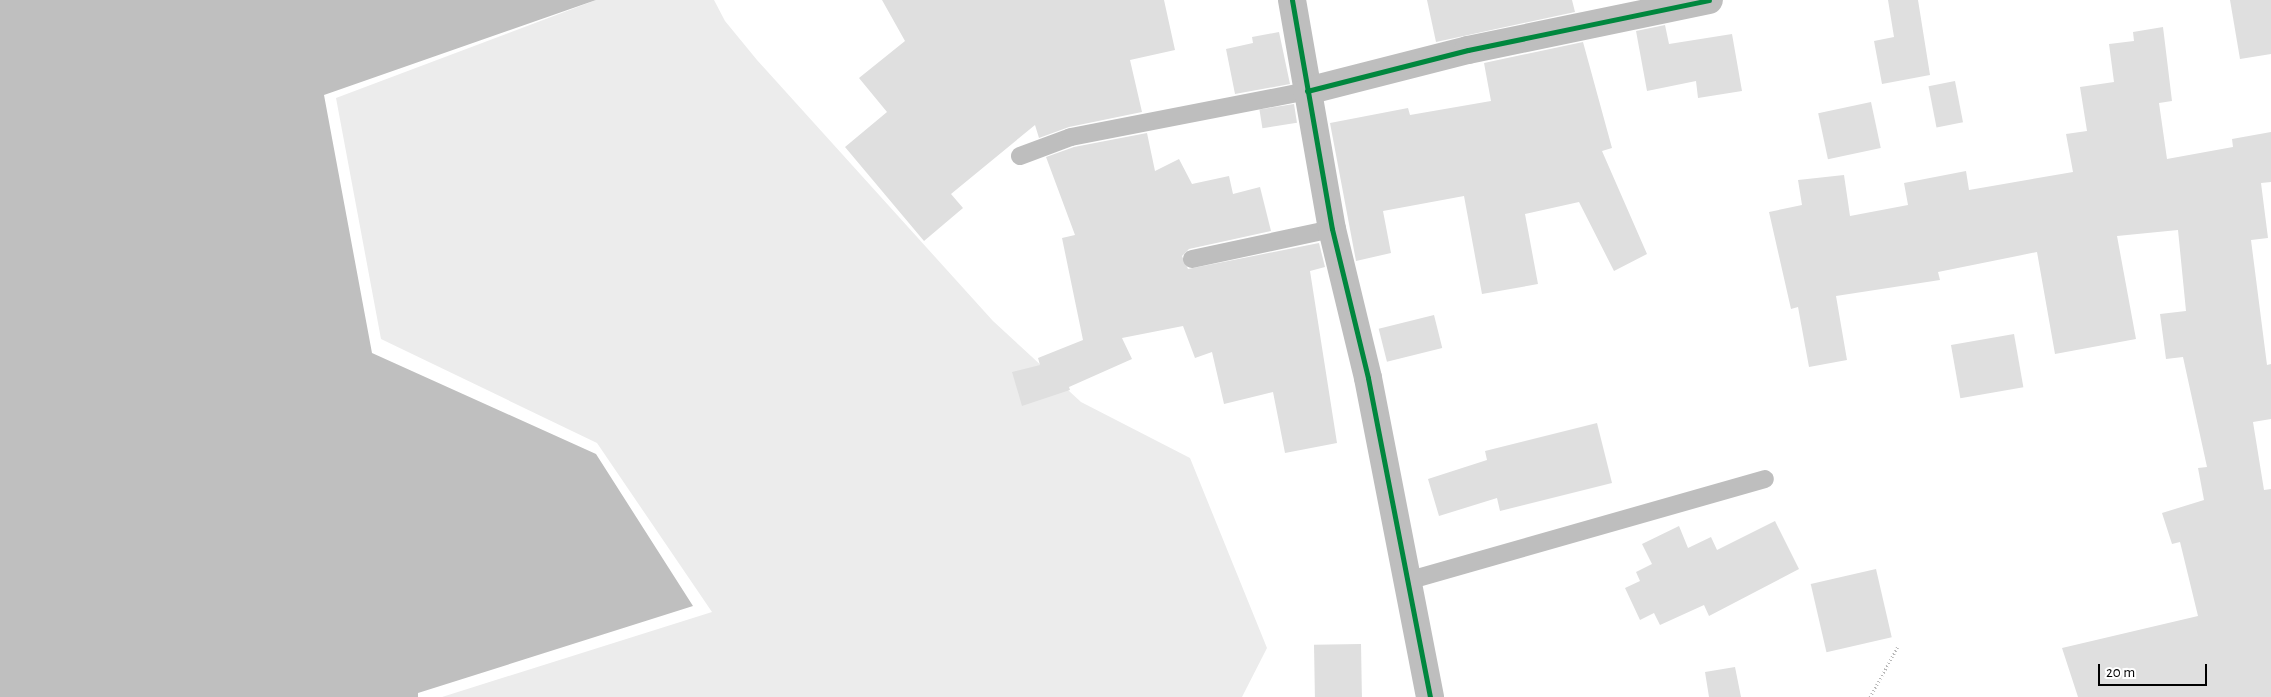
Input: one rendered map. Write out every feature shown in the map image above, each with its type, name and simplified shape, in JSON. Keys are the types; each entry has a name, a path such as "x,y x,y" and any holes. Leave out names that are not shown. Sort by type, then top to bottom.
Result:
{"street":[{"path":"1292,0 1332,229 1368,378 1430,697"},
{"path":"1307,91 1468,50 1709,0"}],"lane":[{"path":"1020,156 1071,137 1307,91"},
{"path":"1192,260 1332,229"},
{"path":"1407,582 1765,479"}],"path":[{"path":"1870,697 1898,646"}],"shaded area":[{"path":"0,0 596,0 324,95 372,353 596,454 693,606 418,693 418,697 0,697"},
{"path":"596,0 714,0 725,21 757,60 993,321 1081,402 1190,458 1267,648 1242,697 442,697 712,612 597,443 381,339 336,98"}],"building":[{"path":"882,0 1164,0 1175,50 1130,60 1142,112 1069,127 1039,138 1035,125 951,194 963,208 924,241 845,147 887,112 859,78 905,41"},
{"path":"1427,0 1572,0 1575,12 1436,42"},
{"path":"1888,0 1918,0 1930,75 1882,84 1874,41 1894,37"},
{"path":"2230,0 2271,0 2271,54 2240,59"},
{"path":"1665,25 1669,44 1732,34 1742,91 1698,98 1696,81 1647,91 1636,31"},
{"path":"2163,27 2172,101 2159,103 2167,159 2233,147 2232,139 2271,132 2271,182 2261,183 2268,238 2251,240 2267,365 2271,364 2271,419 2253,422 2264,490 2271,489 2271,697 2078,697 2062,648 2198,616 2180,542 2172,544 2162,513 2204,500 2198,468 2207,467 2183,357 2166,359 2160,314 2186,311 2178,230 2117,236 2136,339 2055,354 2037,252 1938,272 1940,280 1836,296 1847,360 1809,367 1798,307 1791,309 1769,212 1802,205 1798,180 1844,175 1850,216 1908,205 1904,183 1966,171 1969,190 2073,172 2066,134 2087,131 2080,87 2114,82 2109,44 2134,41 2133,32"},
{"path":"1279,32 1290,84 1235,94 1226,49 1253,43 1252,37"},
{"path":"1583,42 1612,148 1602,151 1647,254 1614,271 1579,202 1525,214 1538,284 1482,294 1464,196 1383,211 1391,253 1356,261 1330,123 1408,108 1410,115 1491,101 1484,63"},
{"path":"1955,81 1963,122 1937,127 1928,86"},
{"path":"1871,102 1881,148 1828,159 1818,113"},
{"path":"1294,104 1297,123 1262,128 1259,109"},
{"path":"1147,133 1155,171 1179,159 1192,184 1229,176 1233,194 1260,187 1271,231 1189,249 1182,256 1188,269 1319,243 1325,267 1310,271 1337,443 1285,453 1273,392 1224,404 1212,352 1195,358 1183,326 1122,338 1132,359 1069,387 1070,390 1022,406 1012,372 1040,365 1038,358 1083,340 1062,238 1075,235 1046,157 1074,147"},
{"path":"1434,315 1442,348 1387,362 1379,329"},
{"path":"2014,334 2023,387 1960,398 1951,345"},
{"path":"1597,423 1612,483 1500,511 1497,498 1439,516 1428,479 1487,460 1485,451"},
{"path":"1775,521 1799,569 1709,616 1704,605 1660,625 1654,613 1640,620 1625,588 1640,581 1636,572 1652,564 1642,544 1679,526 1688,548 1711,537 1717,550"},
{"path":"1876,569 1892,637 1826,652 1811,584"},
{"path":"1361,644 1362,697 1315,697 1314,645"},
{"path":"1735,667 1741,697 1709,697 1705,672"}],"cycle path":[{"path":"1292,0 1332,229 1368,378 1430,697"},
{"path":"1307,91 1468,50 1709,0"}]}
